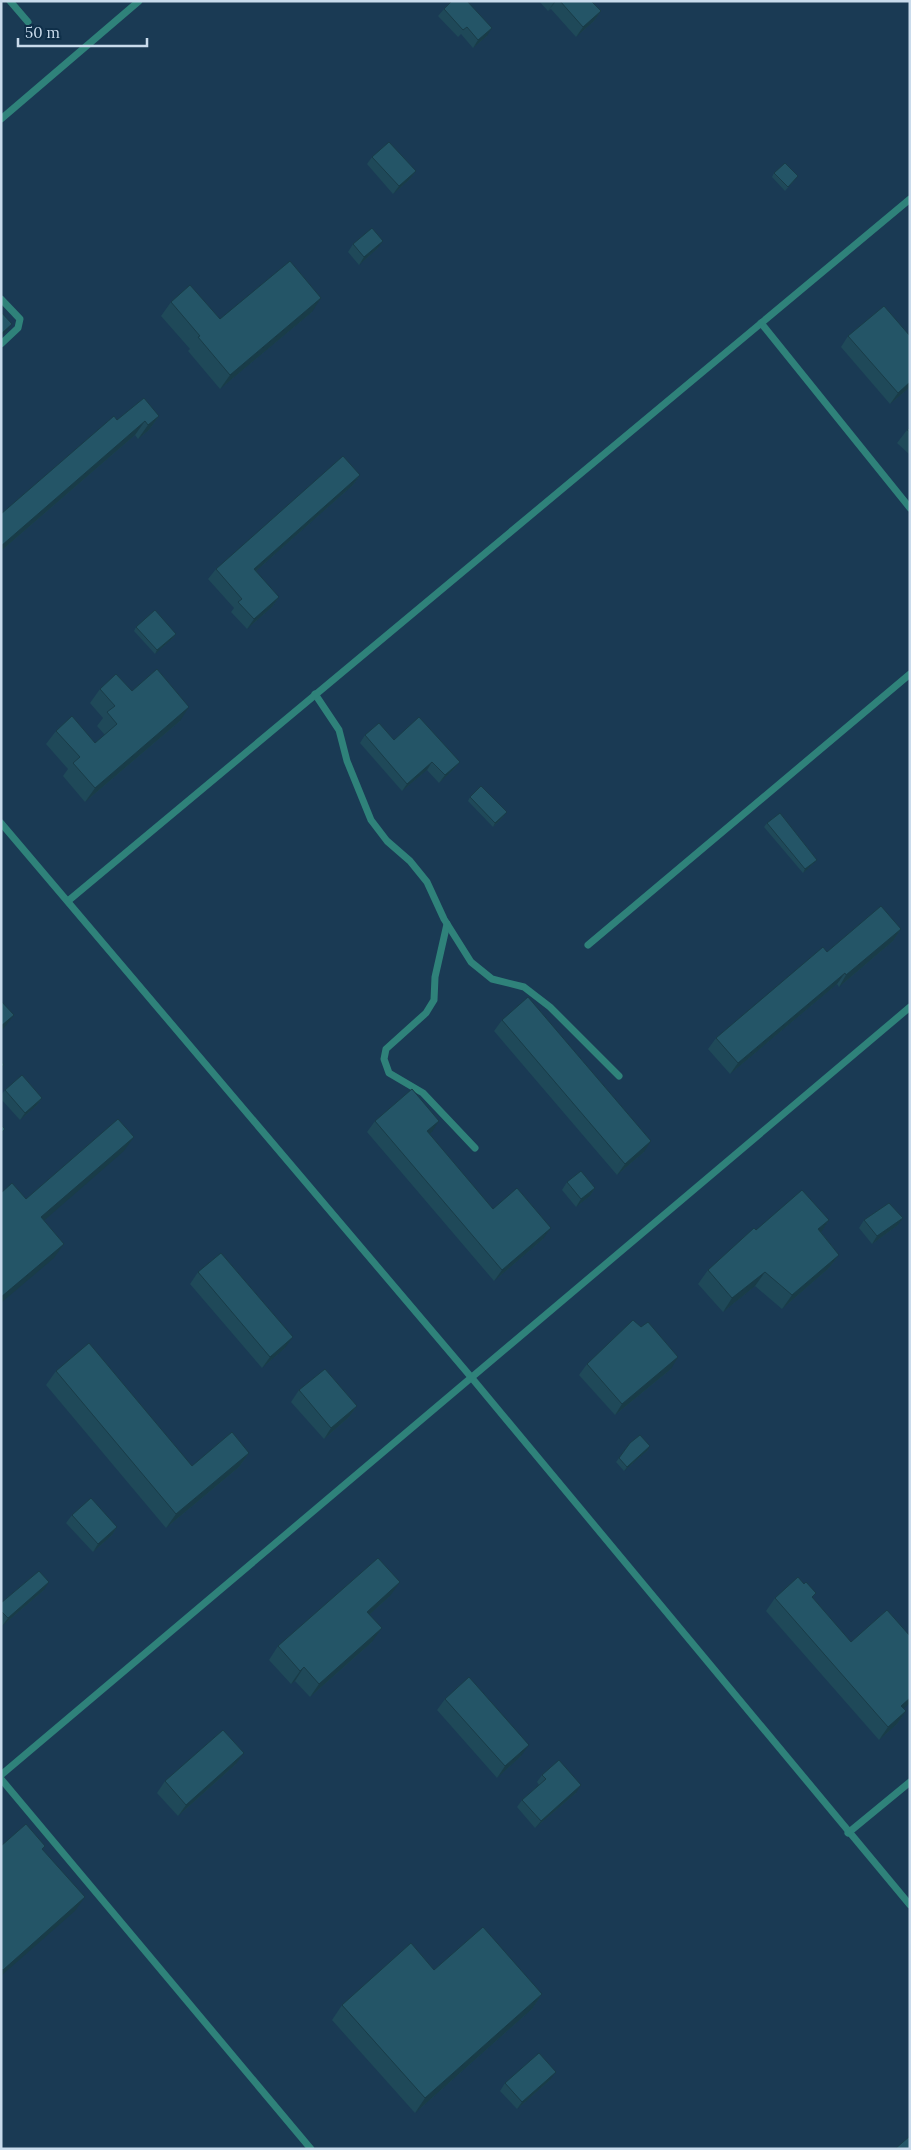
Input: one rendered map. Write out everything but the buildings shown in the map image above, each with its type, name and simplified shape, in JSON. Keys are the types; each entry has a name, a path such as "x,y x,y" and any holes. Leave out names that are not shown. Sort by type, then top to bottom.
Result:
{"lane":[{"path":"10,1 28,22"},
{"path":"1,119 139,1"},
{"path":"68,901 910,198"},
{"path":"1,299 20,319 18,328 1,344"},
{"path":"761,323 910,508"},
{"path":"588,946 910,674"},
{"path":"315,694 340,730 347,761 371,820 387,841 410,861 427,882 447,924 471,962 492,979 524,987 550,1007 619,1076"},
{"path":"1,823 471,1377 848,1833 910,1905"},
{"path":"447,924 435,977 434,1000 426,1013 386,1049 384,1059 389,1072 423,1093 476,1148"},
{"path":"1,1775 910,1007"},
{"path":"1,1779 311,2149"},
{"path":"848,1833 910,1782"}]}
